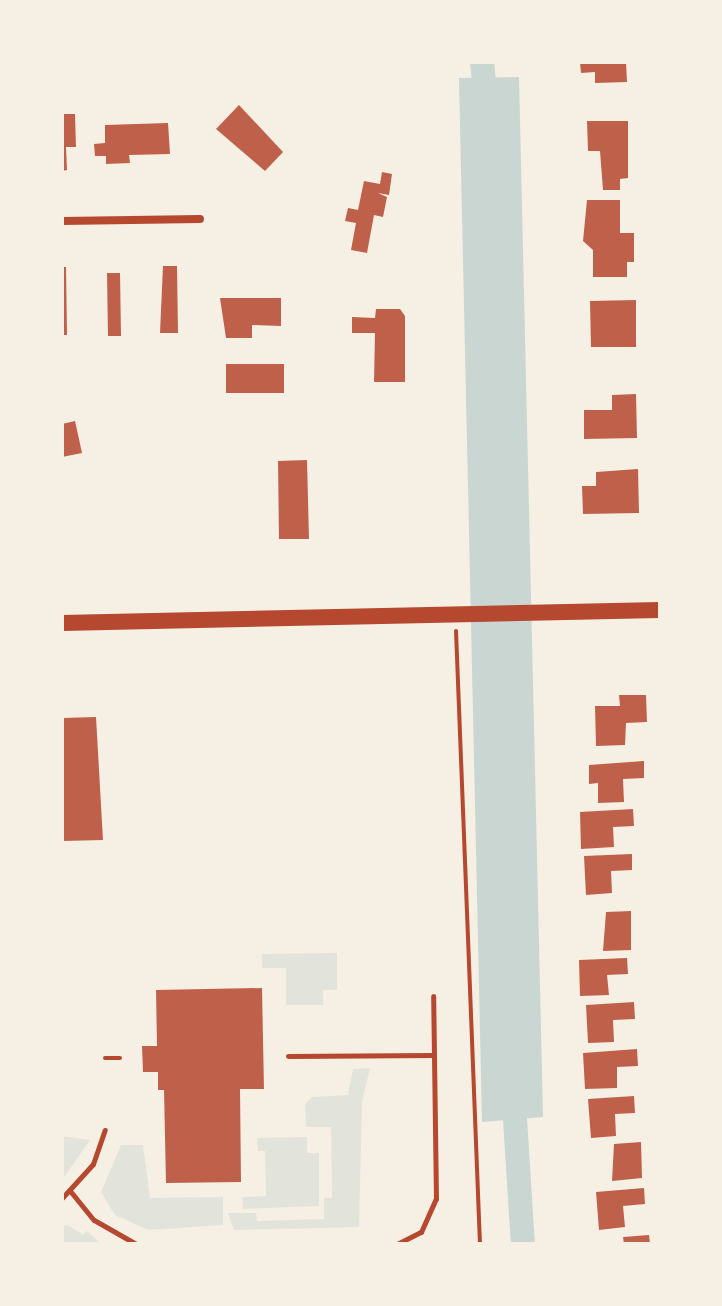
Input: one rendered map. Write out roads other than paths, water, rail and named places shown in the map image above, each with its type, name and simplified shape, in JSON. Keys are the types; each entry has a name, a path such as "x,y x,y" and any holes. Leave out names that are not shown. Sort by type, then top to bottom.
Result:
{"main road":[{"path":"62,623 660,610"}],"street":[{"path":"62,221 200,219"}],"lane":[{"path":"397,1244 421,1232 434,1211 433,996"},
{"path":"288,1056 434,1055"},
{"path":"62,1198 71,1192 93,1164 105,1130"},
{"path":"71,1192 94,1220 136,1244"}],"waterway":[{"path":"482,62 487,111"},
{"path":"513,1087 523,1244"}]}
